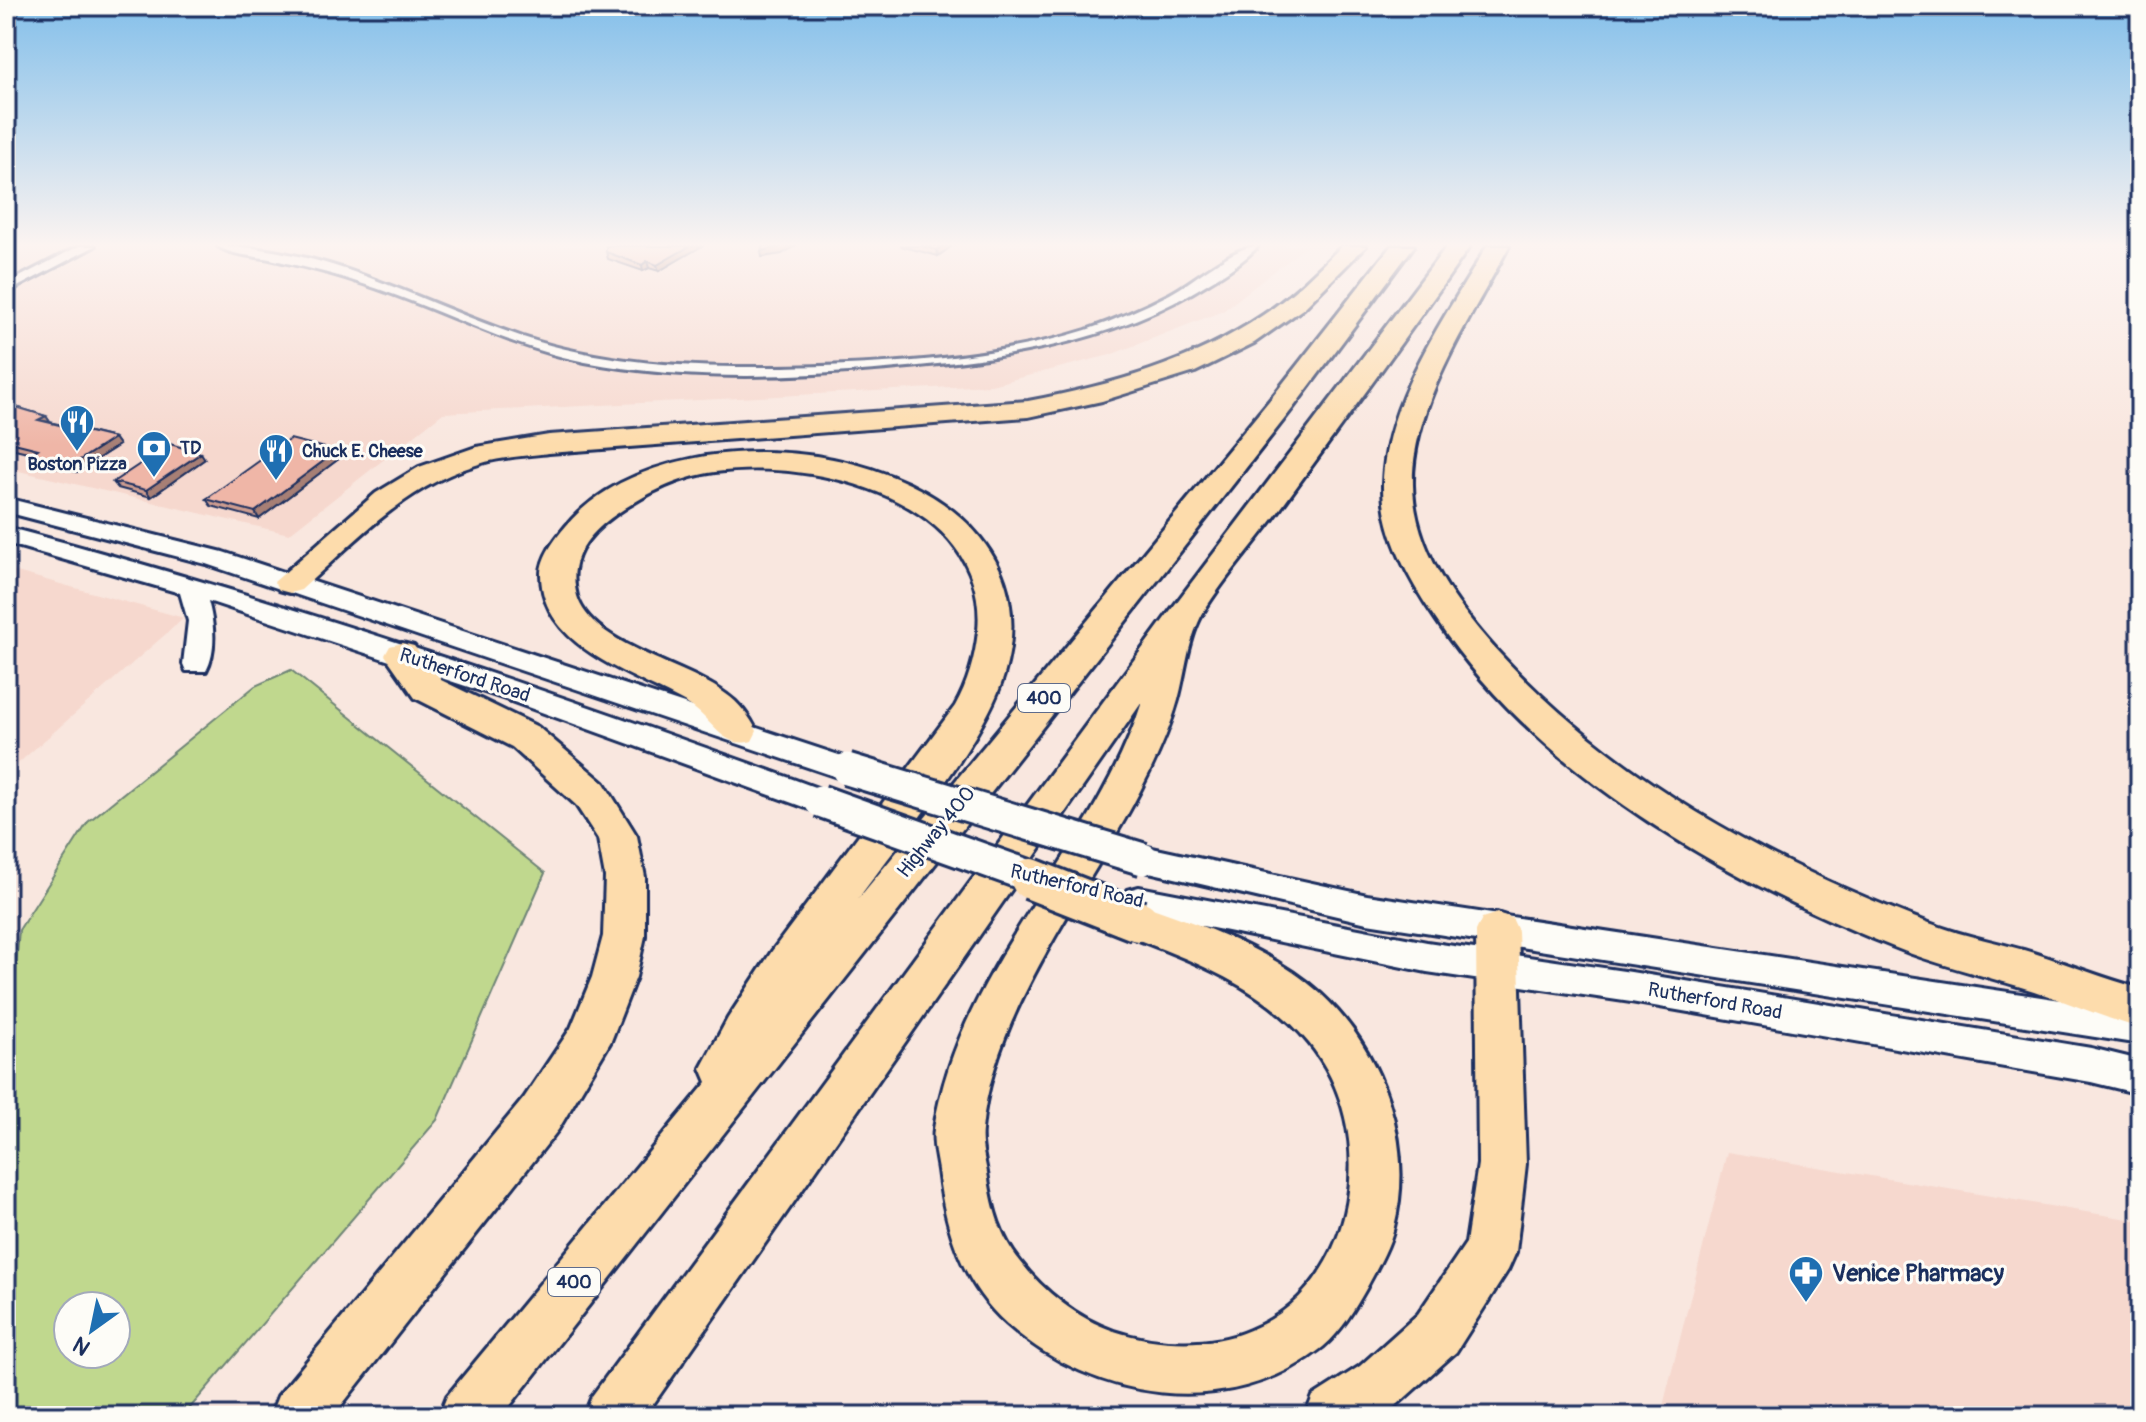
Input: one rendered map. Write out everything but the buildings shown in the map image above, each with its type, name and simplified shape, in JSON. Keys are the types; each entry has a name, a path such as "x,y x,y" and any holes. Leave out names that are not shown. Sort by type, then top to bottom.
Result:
{"highway":[{"path":"290,582 375,509 413,482 475,455 549,444 1028,409 1090,398 1166,375 1224,350 1281,312"},
{"name":"Highway 400","path":"467,1416 1352,312"},
{"path":"612,1416 1182,619 1410,312"},
{"path":"1463,312 1411,412 1400,453 1398,487 1417,557 1442,607 1489,666 1548,723 1611,775 1697,831 1832,901 1926,940 2140,1008"},
{"path":"682,1147 752,1017 934,764 982,689 995,636 991,581 959,528 912,498 857,474 804,462 756,459 706,464 656,479 611,501 575,532 557,574 568,614 605,647 714,703 739,731"},
{"path":"1031,879 1138,911 1248,968 1303,1007 1333,1040 1356,1079 1373,1124 1378,1169 1368,1231 1339,1285 1304,1328 1238,1365 1167,1370 1101,1357 1035,1317 993,1272 968,1218 957,1131 984,1034 1028,948 1146,741 1182,619"},
{"path":"298,1416 541,1114 588,1041 614,977 624,936 625,877 617,836 590,794 525,737 428,689 402,655"},
{"path":"1333,1416 1379,1385 1437,1333 1490,1252 1502,1164 1498,949"}],"main road":[{"name":"Rutherford Road","path":"6,505 214,558 847,769 1143,859 1367,909 1498,949 1898,1032 2140,1077"},
{"name":"Rutherford Road","path":"6,535 269,611 528,696 1031,879"},
{"path":"269,611 290,582"},
{"path":"191,587 201,621 196,664"},
{"name":"Rutherford Road","path":"1138,911 1427,957 1498,949 1870,984 2140,1028"}],"street":[{"path":"450,312 539,346 607,362 701,371 774,371 981,356 1091,332 1138,312"}],"shaded area":[{"path":"6,312 1220,312 1110,355 991,385 443,413 289,534 6,468"},
{"path":"6,569 184,618 6,774"},
{"path":"1727,1152 2140,1221 2140,1416 1656,1416 1663,1406"}],"green space":[{"path":"291,670 545,873 437,1120 183,1416 6,1416 6,1092 19,930 88,822 255,686"}],"place":[{"name":"Boston Pizza","path":"77,453"},
{"name":"TD","path":"154,479"},
{"name":"Chuck E. Cheese","path":"276,482"},
{"name":"Venice Pharmacy","path":"1806,1304"}]}
